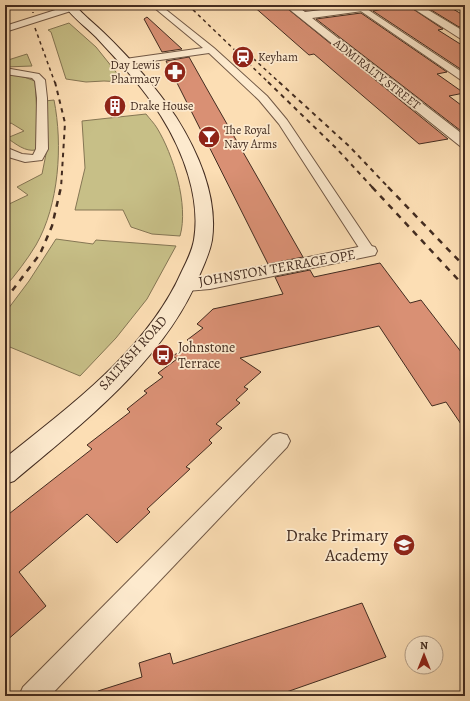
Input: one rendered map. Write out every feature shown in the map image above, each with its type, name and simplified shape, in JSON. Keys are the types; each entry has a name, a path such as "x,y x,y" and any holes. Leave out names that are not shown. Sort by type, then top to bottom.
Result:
{"street":[{"name":"ADMIRALTY STREET","path":"289,5 465,143"},
{"path":"303,16 359,7 384,5"},
{"path":"413,5 465,37"},
{"name":"SALTASH ROAD","path":"5,473 68,422 125,367 164,322 191,276 203,239 204,214 197,180 185,146 160,103 125,62 70,6"},
{"name":"JOHNSTON TERRACE OPE","path":"186,284 210,283 368,251"}],"lane":[{"path":"155,5 211,50 263,98 283,122 368,251"},
{"path":"5,29 70,6"},
{"path":"359,7 465,78"},
{"path":"12,17 25,23"},
{"path":"125,62 211,50"},
{"path":"5,71 35,76 40,80 42,98 42,149 38,157 29,159 17,157 5,151"},
{"path":"32,696 280,441"}],"shaded area":[{"path":"69,23 96,47 124,82 86,82 66,79 51,32 48,30"},
{"path":"27,54 32,66 5,67 5,61"},
{"path":"5,73 35,81 39,146 36,150 24,149 7,138 24,131 11,123 5,126"},
{"path":"54,100 57,118 58,155 57,174 50,212 36,245 5,287 5,206 28,195 17,187 42,174 47,149 45,101"},
{"path":"146,114 156,126 169,151 174,165 181,195 182,224 180,236 152,234 131,227 123,210 75,210 85,168 82,121"},
{"path":"56,239 93,244 96,240 176,246 147,299 116,338 80,376 5,345 5,313 29,281"}],"building":[{"path":"252,5 283,5 448,139 419,144 314,54 309,55"},
{"path":"298,5 349,5 305,10"},
{"path":"390,5 407,5 443,29 438,30 465,47 465,69 462,70 373,11 384,9"},
{"path":"423,5 446,5 465,16 465,26 459,27"},
{"path":"361,13 447,72 437,74 464,93 449,96 465,108 465,134 316,19"},
{"path":"147,17 182,49 162,52 144,19"},
{"path":"189,57 303,257 268,264 166,61"},
{"path":"380,263 410,303 421,300 465,357 465,430 446,402 432,406 379,326 240,358 261,372 244,387 248,389 236,400 240,403 216,424 222,428 209,440 212,443 186,467 190,469 147,509 150,512 117,543 87,514 19,572 46,606 5,642 5,517 92,449 87,445 130,412 127,409 147,393 144,391 163,377 158,373 177,359 173,356 191,343 187,340 203,328 197,324 213,309 283,294 275,277 310,270 314,277"},
{"path":"362,603 386,657 275,696 99,696 98,691 142,677 139,663 170,653 173,664"}],"railway":[{"path":"33,5 33,13"},
{"path":"188,5 269,83"},
{"path":"35,28 55,83"},
{"path":"243,49 280,83"},
{"path":"55,82 65,123 61,188"},
{"path":"268,82 337,149 373,188"},
{"path":"279,82 350,147 389,188"},
{"path":"5,300 40,254 52,226 61,187"},
{"path":"372,187 465,287"},
{"path":"388,187 465,267"}],"place":[{"name":"Keyham","path":"243,57"},
{"name":"Day Lewis Pharmacy","path":"175,72"},
{"name":"Drake House","path":"115,106"},
{"name":"The Royal Navy Arms","path":"209,137"},
{"name":"Johnstone Terrace","path":"163,355"},
{"name":"Drake Primary Academy","path":"404,545"}]}
